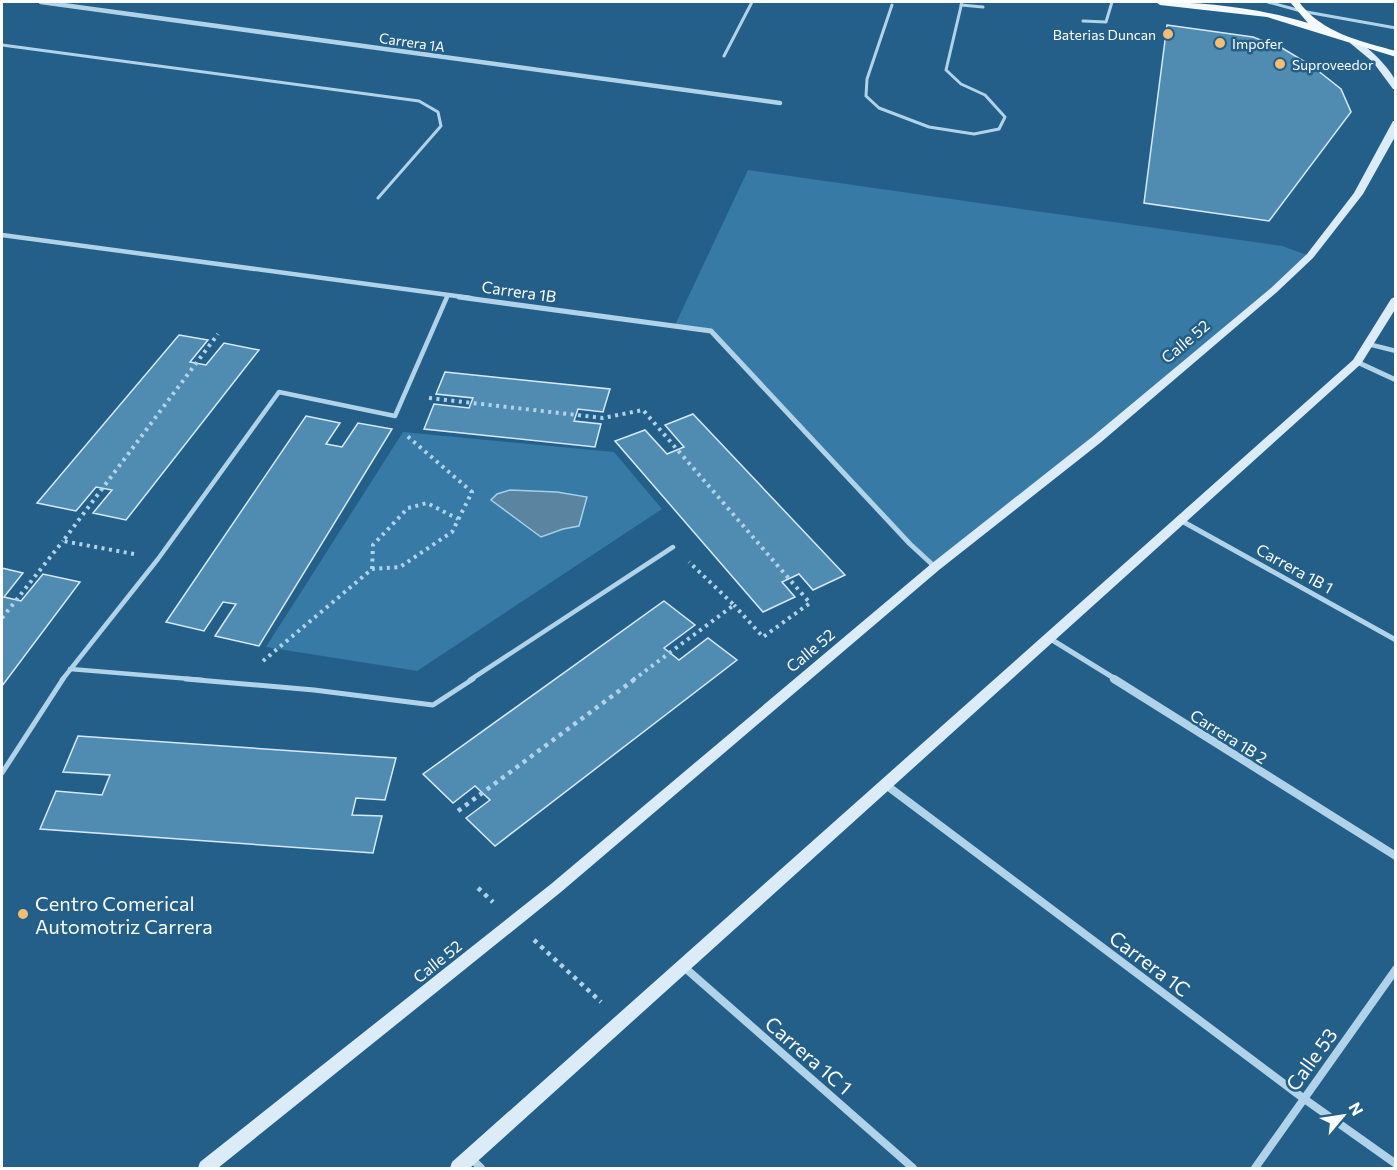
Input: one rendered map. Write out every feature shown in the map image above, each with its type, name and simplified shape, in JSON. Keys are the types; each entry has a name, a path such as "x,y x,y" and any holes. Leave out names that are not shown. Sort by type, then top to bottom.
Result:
{"main road":[{"path":"1160,2 1268,14 1395,54"},
{"path":"1298,6 1313,22 1331,33"},
{"path":"1353,41 1376,60 1395,87"},
{"name":"Calle 52","path":"206,1168 514,922 935,567 1096,440 1274,290 1310,256 1358,194 1393,132 1395,123"},
{"path":"458,1168 475,1163 622,1021 1357,362 1395,299"}],"street":[{"name":"Carrera 1A","path":"41,2 780,103"},
{"name":"Carrera 1B","path":"2,235 711,331 910,544 935,567"},
{"path":"1357,362 1395,380"},
{"name":"Carrera 1B 1","path":"1180,520 1395,640"},
{"name":"Carrera 1B 2","path":"1049,639 1395,856"},
{"name":"Carrera 1C","path":"886,785 1303,1098 1395,1164"},
{"name":"Carrera 1C 1","path":"684,966 913,1168"},
{"name":"Calle 53","path":"1255,1168 1395,969"}],"lane":[{"path":"724,56 752,2"},
{"path":"1083,21 1106,22 1112,2"},
{"path":"1268,2 1298,6 1395,28"},
{"path":"892,5 867,79 866,96 879,108 929,127 974,134 999,129 1005,117 985,95 961,84 946,70 962,3 983,8"},
{"path":"2,45 419,101 438,112 441,126 378,198"},
{"path":"2,773 70,669 158,559 279,392 395,416 448,295"},
{"path":"1368,344 1395,351"},
{"path":"70,669 314,690 433,705 673,547"}],"path":[{"path":"2,618 63,541 218,334"},
{"path":"404,395 603,418 643,410 810,603 763,638 734,605 673,547"},
{"path":"234,683 372,569 400,567 452,532 472,492 403,432 395,416"},
{"path":"372,569 373,545 408,508 427,503 458,519"},
{"path":"63,541 158,559"},
{"path":"458,811 734,605"},
{"path":"478,888 622,1021"}],"shaded area":[{"path":"748,170 1282,246 1310,256 935,567 711,331 675,325"},
{"path":"403,432 614,452 662,509 417,671 266,647"},
{"path":"510,490 557,492 587,497 579,526 541,537 491,500 497,494"}],"building":[{"path":"1167,25 1253,37 1282,48 1312,66 1341,89 1351,112 1269,221 1144,203"},
{"path":"179,335 208,340 190,362 206,365 224,343 259,350 126,520 93,513 112,490 96,487 76,511 37,503"},
{"path":"445,372 610,389 603,412 578,409 574,421 601,424 595,447 424,429 434,404 469,408 473,398 436,394"},
{"path":"693,414 845,575 813,590 799,574 782,582 795,597 763,612 615,441 645,430 667,454 684,447 665,425"},
{"path":"306,416 340,423 326,444 342,447 358,423 392,429 259,646 215,636 236,604 223,602 204,631 166,622"},
{"path":"2,568 23,573 4,597 21,601 43,574 80,582 2,686"},
{"path":"664,601 695,625 664,648 679,660 708,638 737,660 495,846 466,818 490,800 475,786 453,803 423,774"},
{"path":"78,736 396,758 385,800 356,798 352,815 382,816 373,853 40,829 56,791 102,795 110,775 63,772"}],"place":[{"name":"Baterias Duncan","path":"1168,34"},
{"name":"Impofer","path":"1220,43"},
{"name":"Suproveedor","path":"1280,64"},
{"name":"Centro Comerical Automotriz Carrera","path":"23,914"}]}
